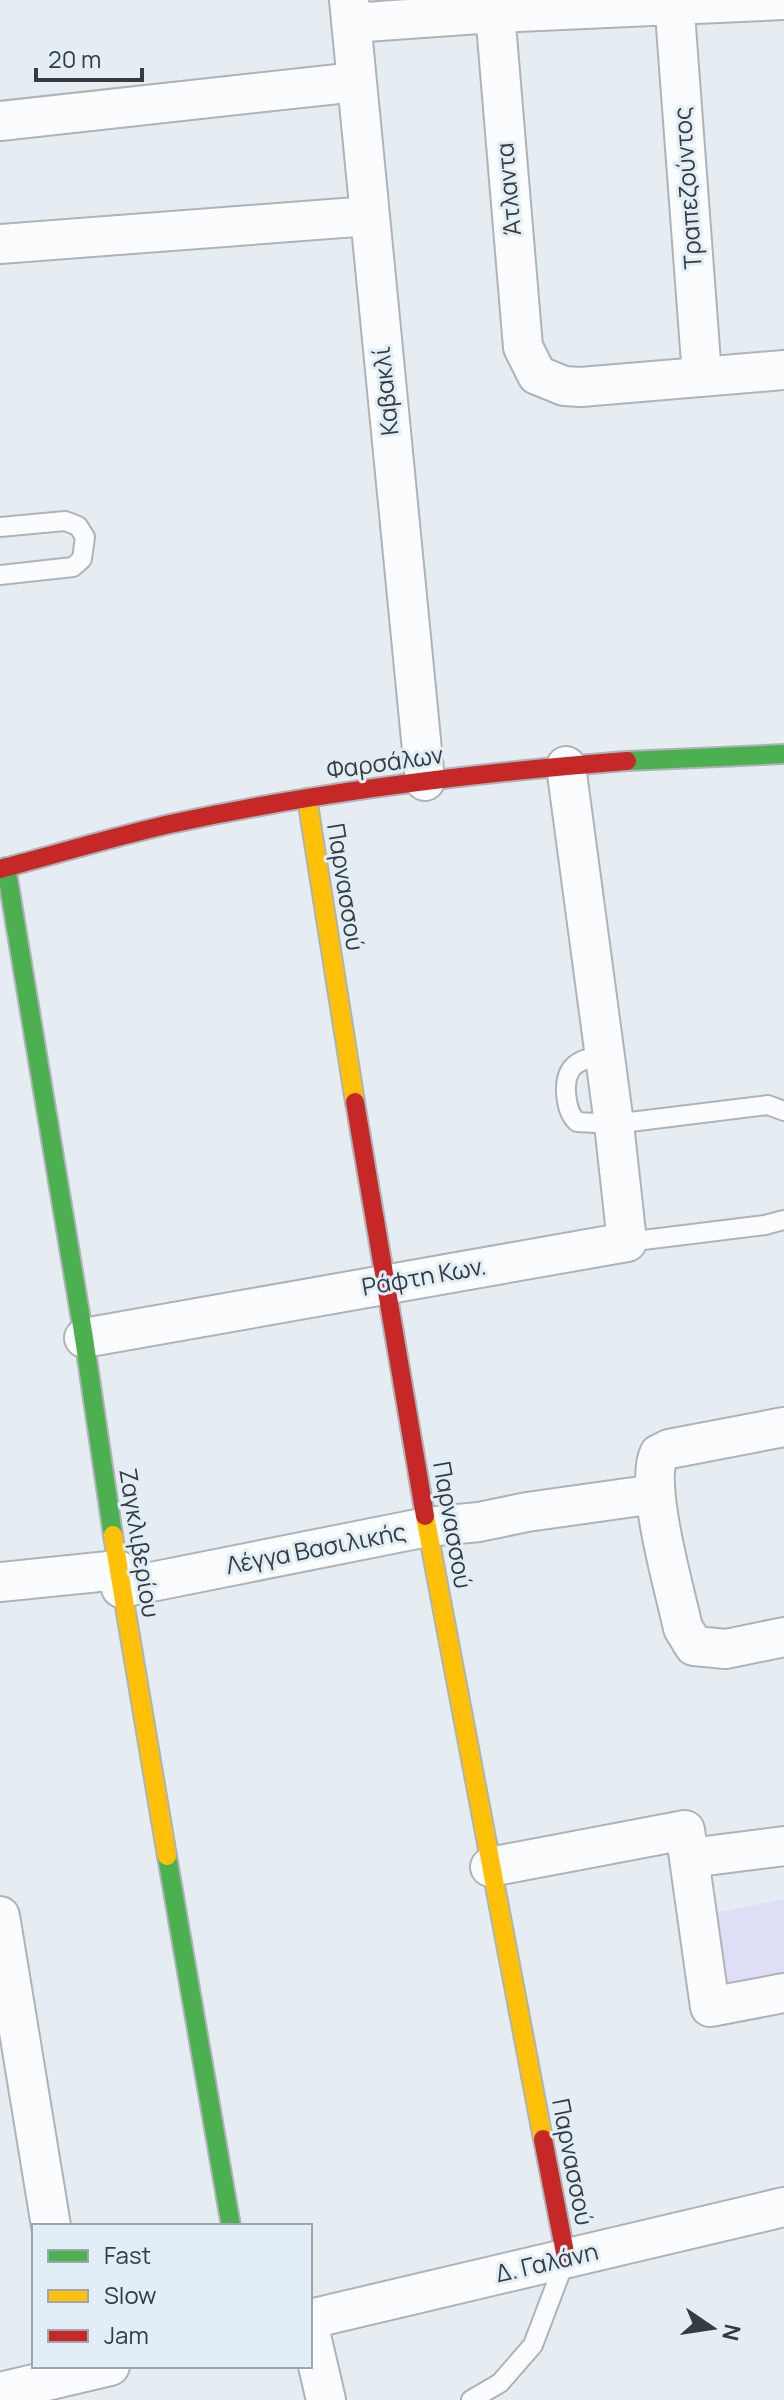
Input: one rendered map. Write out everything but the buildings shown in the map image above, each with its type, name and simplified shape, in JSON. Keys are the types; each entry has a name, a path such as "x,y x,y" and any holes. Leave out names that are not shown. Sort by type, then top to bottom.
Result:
{"street":[{"path":"350,11 784,0"},
{"name":"Τραπεζούντος","path":"674,3 702,376"},
{"name":"Άτλαντα","path":"494,6 523,347 537,375 564,386 581,387 702,376"},
{"name":"Καβακλί","path":"350,11 425,781"},
{"path":"0,121 356,82"},
{"path":"0,244 369,216"},
{"path":"702,376 784,370"},
{"name":"Φαρσάλων","path":"3,868 169,824 307,798 425,781 566,766 784,754"},
{"path":"566,766 627,1242"},
{"name":"Παρνασσού","path":"307,798 384,1284 427,1527 566,2258"},
{"name":"Ζαγκλιβερίου","path":"3,868 84,1338 119,1579 231,2224"},
{"name":"Ράφτη Κων.","path":"84,1338 627,1242"},
{"path":"784,1427 683,1445 659,1454 654,1470 655,1494 683,1628 694,1646 726,1649 784,1637"},
{"name":"Λέγγα Βασιλικής","path":"0,1582 119,1579 427,1527 479,1522 655,1494"},
{"path":"490,1867 685,1830 710,2007 784,1993"},
{"path":"690,1858 784,1846"},
{"path":"0,1916 51,2224"},
{"name":"Δ. Γαλάνη","path":"312,2319 784,2207"},
{"path":"312,2340 326,2400"},
{"path":"0,2392 86,2369"}],"lane":[{"path":"0,527 65,521 78,526 85,537 82,559 73,567 0,575"},
{"path":"614,1124 768,1105 784,1111"},
{"name":"Ράφτη Κων.","path":"627,1242 784,1220"},
{"path":"471,2400 500,2383 533,2345 566,2258"}],"shaded area":[{"path":"784,1899 784,2012 718,2024 698,1916"}],"traffic: fast":[{"path":"627,761 784,754"},
{"path":"6,867 84,1338 113,1535"},
{"path":"167,1856 231,2224"}],"traffic: slow":[{"path":"307,798 355,1102"},
{"path":"425,1516 543,2139"},
{"path":"113,1535 167,1856"}],"traffic: jam":[{"path":"0,869 170,824 283,802 512,771 627,761"},
{"path":"355,1102 425,1516"},
{"path":"543,2139 566,2258"}]}
